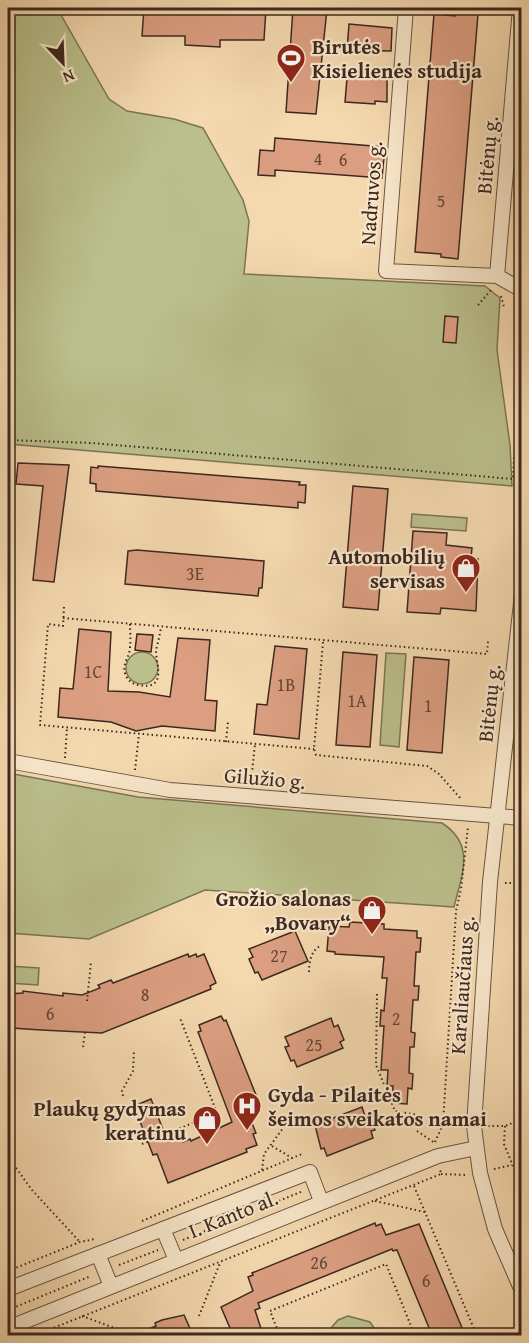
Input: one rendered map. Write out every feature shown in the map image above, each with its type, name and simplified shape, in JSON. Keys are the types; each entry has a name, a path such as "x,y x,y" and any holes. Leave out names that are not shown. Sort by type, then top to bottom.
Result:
{"street":[{"name":"Nadruvos g.","path":"406,8 386,271 497,276"},
{"name":"Bitėnų g.","path":"497,276 520,8"},
{"path":"497,276 522,291"},
{"path":"522,328 522,390"},
{"name":"Bitėnų g.","path":"497,817 522,594"},
{"name":"Gilužio g.","path":"8,761 134,784 250,798 522,819"},
{"name":"Karaliaučiaus g.","path":"497,817 490,882 474,1126 476,1148 495,1229 522,1291"},
{"name":"I. Kanto al.","path":"8,1328 321,1201 445,1154 476,1148"},
{"name":"I. Kanto al.","path":"8,1289 309,1172 321,1201"},
{"path":"163,1229 176,1260"},
{"path":"98,1254 111,1286"}],"path":[{"path":"478,305 492,289 496,289 497,276"},
{"path":"501,293 504,307"},
{"path":"8,440 92,443 513,479 514,457 522,458"},
{"path":"64,607 63,626 48,624 40,725 314,749"},
{"path":"63,618 323,642 486,654 488,641"},
{"path":"130,624 130,650 124,663 125,673 131,682 141,686 152,683 158,675 160,666 156,654 161,626"},
{"path":"323,642 314,749 320,757 428,766 460,798 469,816 462,889 456,911 443,1124 435,1142"},
{"path":"226,742 228,722"},
{"path":"64,771 67,728"},
{"path":"134,784 139,734"},
{"path":"250,798 255,744"},
{"path":"490,882 522,884"},
{"path":"309,972 309,963 315,949 320,946"},
{"path":"87,1001 91,962"},
{"path":"377,994 376,1065 395,1111 418,1114"},
{"path":"142,1144 218,1113 180,1018"},
{"path":"83,1047 85,1032"},
{"path":"123,1096 122,1091 134,1071 134,1050"},
{"path":"262,1170 264,1154 272,1146 289,1119"},
{"path":"505,1126 504,1144 522,1188"},
{"path":"272,1146 292,1158"},
{"path":"141,1221 302,1154"},
{"path":"8,1157 32,1190 80,1242"},
{"path":"414,1185 477,1335"},
{"path":"374,1200 425,1212"},
{"path":"8,1271 80,1242 100,1239"},
{"path":"199,1316 220,1262"},
{"path":"280,1335 270,1311 386,1264 415,1335"},
{"path":"82,1316 131,1334"}],"green space":[{"path":"8,8 26,8 30,13 57,8 109,99 127,111 174,119 203,128 243,200 249,221 244,274 485,286 500,298 497,350 510,445 512,486 8,444"},
{"path":"412,514 467,518 466,531 411,527"},
{"path":"142,652 153,657 158,668 153,679 142,684 131,679 126,668 131,657"},
{"path":"386,653 406,654 399,747 380,745"},
{"path":"8,773 138,797 442,823 453,832 463,851 463,872 454,907 205,890 89,939 8,933"},
{"path":"8,966 39,968 38,985 8,983"},
{"path":"348,1316 370,1322 379,1335 325,1335 338,1320"}],"building":[{"path":"144,8 266,8 264,40 220,40 220,47 185,45 185,36 142,36"},
{"path":"293,8 327,9 316,114 286,112"},
{"path":"455,12 478,14 458,259 441,257 441,254 415,252 434,14 455,16"},
{"path":"349,24 392,28 391,51 347,50"},
{"path":"347,78 387,79 387,102 375,101 375,104 345,102"},
{"path":"275,138 385,147 382,178 275,170 275,176 258,175 260,150 274,151"},
{"path":"445,316 458,317 456,343 443,342"},
{"path":"18,463 69,465 54,582 33,580 43,486 16,484"},
{"path":"98,466 300,482 299,485 306,485 305,503 298,502 298,508 96,491 96,484 90,483 91,467 98,468"},
{"path":"353,486 388,489 378,610 343,607"},
{"path":"413,531 447,533 446,545 472,548 471,558 478,559 476,611 441,608 440,614 407,612"},
{"path":"128,551 264,561 262,588 259,588 258,596 125,584"},
{"path":"79,629 111,632 108,691 139,692 170,697 178,638 210,640 205,700 217,701 215,731 162,726 136,731 111,722 58,717 60,688 73,689"},
{"path":"137,634 153,635 151,652 135,650"},
{"path":"275,646 307,649 299,739 254,734 257,704 267,705"},
{"path":"343,652 377,655 370,747 336,745"},
{"path":"414,657 449,660 442,753 407,750"},
{"path":"350,922 384,924 384,929 417,931 417,938 421,938 420,952 416,952 414,986 419,986 418,1000 413,1000 411,1032 415,1033 414,1047 410,1047 409,1073 413,1074 412,1089 408,1088 407,1104 392,1103 393,1086 387,1086 388,1070 381,1070 384,1026 380,1026 381,1010 384,1011 387,978 382,978 384,957 335,954 335,952 327,951 329,926 349,927"},
{"path":"295,931 308,961 262,980 258,972 255,973 249,959 253,957 249,949"},
{"path":"188,954 189,957 196,954 197,957 204,954 216,983 210,986 211,989 102,1033 12,1028 13,1025 8,1025 8,994 23,993 23,991 63,996 63,993 82,995 100,988 98,985 111,980 113,983"},
{"path":"221,1016 224,1021 226,1020 258,1100 256,1101 258,1106 247,1111 256,1133 253,1134 257,1145 246,1149 247,1152 168,1183 157,1154 153,1155 134,1106 151,1099 168,1142 181,1137 183,1142 190,1139 191,1141 232,1122 198,1032 201,1031 199,1025"},
{"path":"331,1018 334,1027 338,1025 344,1040 340,1042 343,1048 297,1067 294,1060 291,1061 285,1047 289,1046 285,1037"},
{"path":"362,1107 365,1116 369,1115 375,1130 371,1131 373,1138 327,1156 324,1148 321,1149 315,1125"},
{"path":"375,1223 376,1226 381,1224 386,1235 419,1224 465,1335 432,1335 397,1250 392,1249 258,1303 260,1308 255,1310 263,1335 233,1335 221,1307 253,1291 248,1277 253,1275 252,1273"},
{"path":"184,1315 193,1335 133,1335 156,1326 155,1323 162,1320"}],"place":[{"name":"Birutės Kisielienės studija","path":"291,84"},
{"name":"Automobilių servisas","path":"466,594"},
{"name":"Grožio salonas „Bovary“","path":"372,936"},
{"name":"Gyda - Pilaitės šeimos sveikatos namai","path":"247,1132"},
{"name":"Plaukų gydymas keratinu","path":"207,1146"}]}
